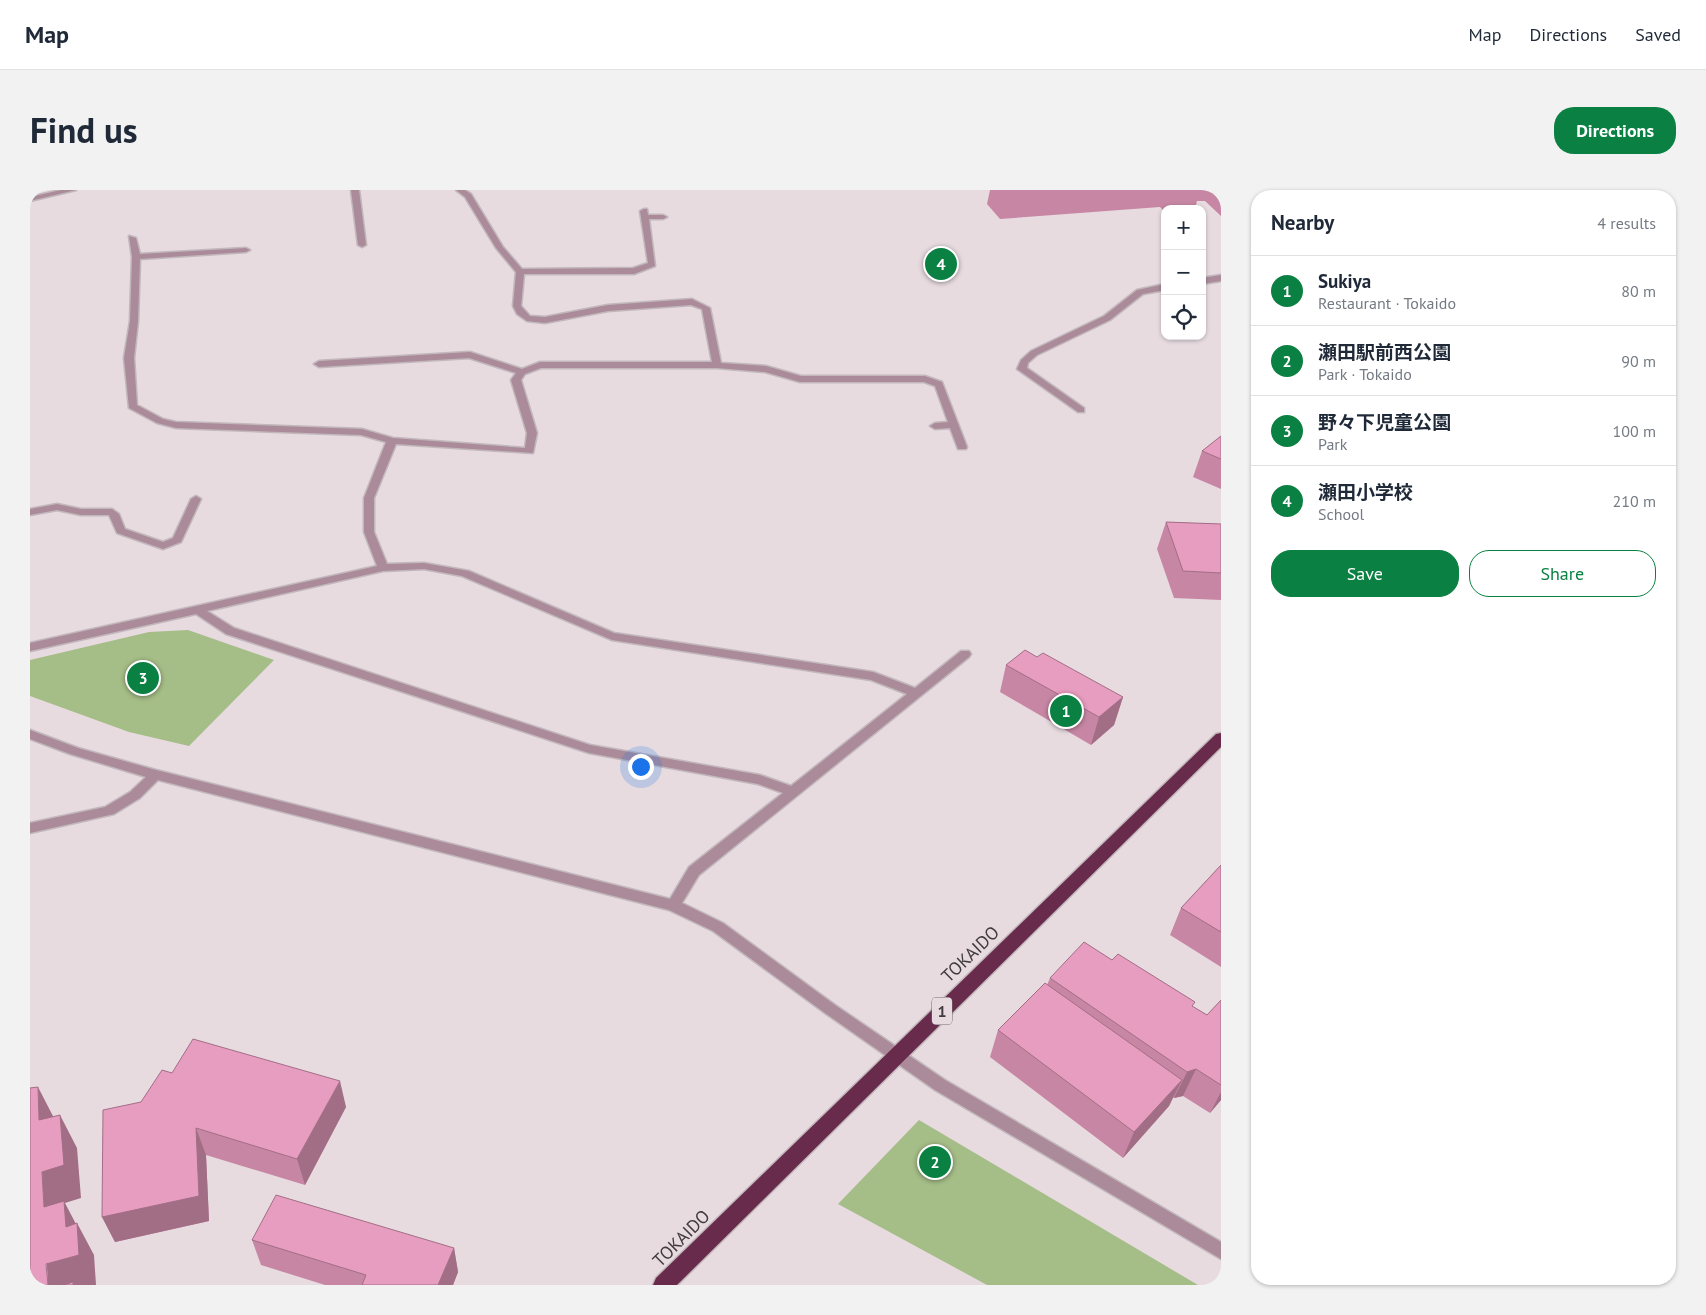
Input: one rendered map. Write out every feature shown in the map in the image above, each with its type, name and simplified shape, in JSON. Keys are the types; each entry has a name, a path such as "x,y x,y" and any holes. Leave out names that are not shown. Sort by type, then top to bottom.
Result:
{"highway":[{"name":"TOKAIDO","path":"663,1285 1221,738"}],"street":[{"path":"30,198 72,190"},
{"path":"355,190 362,245"},
{"path":"460,190 468,196 500,248 520,272 517,306 520,312 528,318 545,320 608,308 692,302 706,308 717,365"},
{"path":"520,272 634,271 652,264 645,214 663,217"},
{"path":"132,238 136,257 134,321 129,358 132,406 160,421 176,424 362,432 392,441 529,451 532,433 516,380 522,372 540,365 717,365 766,369 800,378 926,379 939,384 962,447"},
{"path":"136,257 246,250"},
{"path":"1206,280 1221,278"},
{"path":"1081,410 1028,374 1022,368 1024,362 1034,353 1107,318 1140,292 1161,288"},
{"path":"319,364 470,355 522,372"},
{"path":"935,426 954,425"},
{"path":"383,568 369,532 369,498 392,441"},
{"path":"30,512 57,507 81,512 112,512 115,515 116,526 121,531 163,546 177,540 196,499"},
{"path":"30,647 383,568 424,566 465,573 612,636 873,676 916,693"},
{"path":"198,610 230,630 589,749 760,780 794,792"},
{"path":"673,905 694,871 965,654"},
{"path":"30,734 74,751 156,775 673,905 718,927 940,1085 1221,1251"},
{"path":"30,828 109,811 135,795 156,775"}],"green space":[{"path":"188,630 274,660 189,746 129,732 30,696 30,660 149,632"},
{"path":"919,1120 1198,1285 987,1285 838,1204"}],"building":[{"path":"1221,436 1221,459 1202,451"},
{"path":"1166,522 1221,524 1221,573 1183,571"},
{"path":"1025,650 1037,657 1043,653 1123,697 1099,717 1006,665"},
{"path":"1221,865 1221,932 1181,908"},
{"path":"1084,942 1112,960 1118,954 1195,1002 1192,1006 1207,1015 1221,1000 1221,1085 1196,1069 1187,1072 1050,978"},
{"path":"1045,983 1182,1080 1134,1132 998,1030"},
{"path":"193,1039 340,1081 297,1159 196,1128 199,1196 102,1217 103,1110 141,1102 162,1070 172,1073"},
{"path":"38,1087 39,1120 60,1115 64,1165 42,1172 44,1207 64,1201 66,1227 77,1223 79,1255 46,1264 48,1285 30,1285 30,1088"},
{"path":"276,1195 454,1248 438,1285 362,1285 366,1275 252,1240"}],"place":[{"name":"瀬田小学校","path":"941,264"},
{"name":"野々下児童公園","path":"143,678"},
{"name":"Sukiya","path":"1066,711"},
{"name":"瀬田駅前西公園","path":"935,1162"}]}
